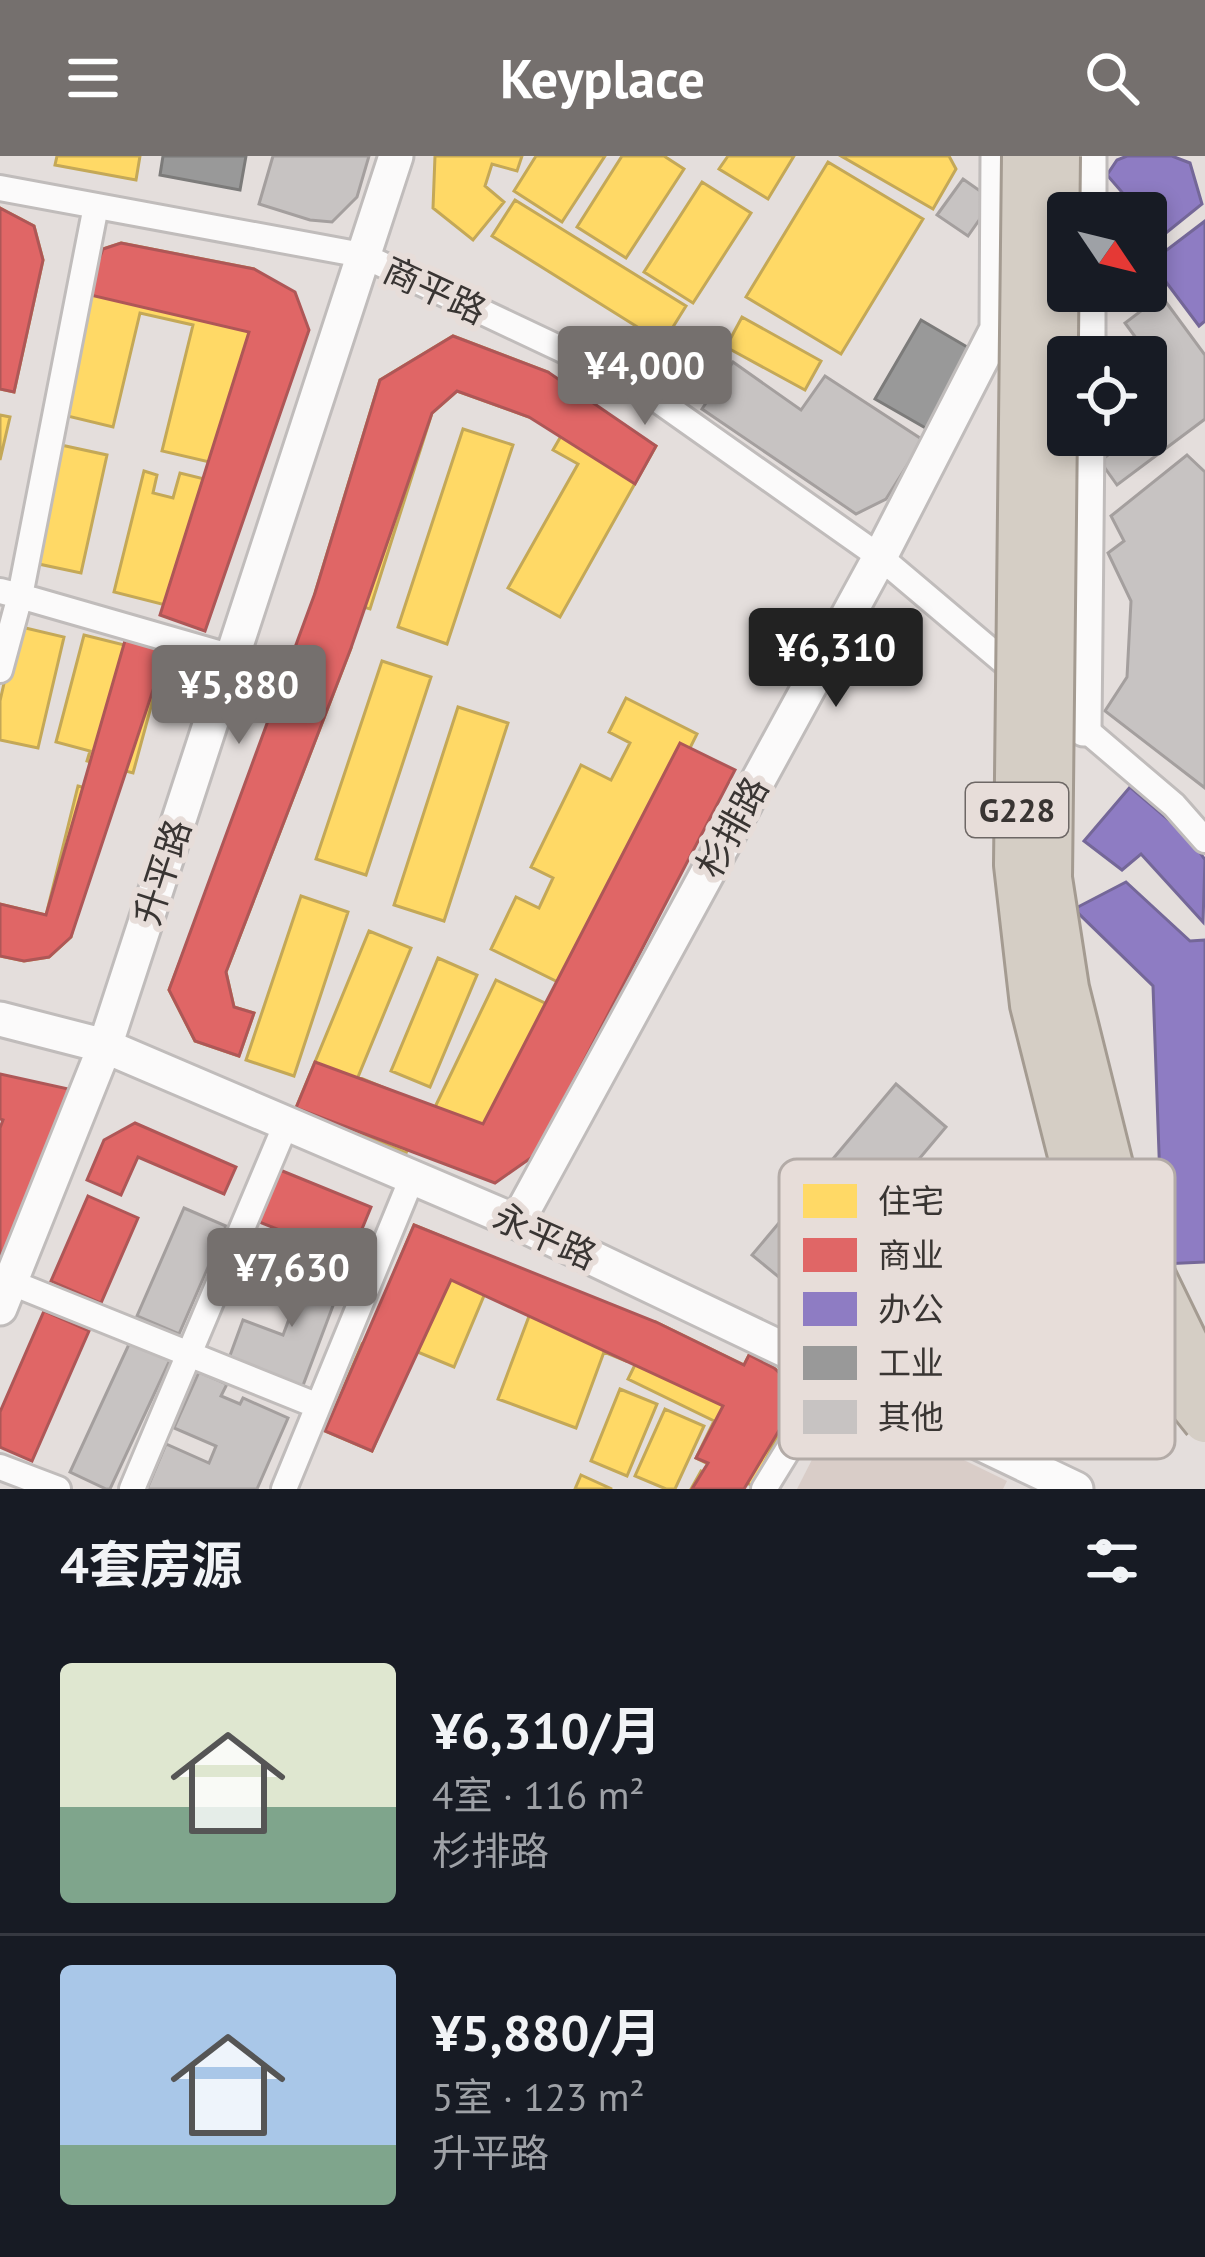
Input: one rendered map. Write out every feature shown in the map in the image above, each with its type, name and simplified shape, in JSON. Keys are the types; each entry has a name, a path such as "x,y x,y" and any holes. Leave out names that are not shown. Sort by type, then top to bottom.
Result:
{"highway":[{"name":"G228","path":"1024,156 1016,865 1031,1005 1070,1159"},
{"name":"G228","path":"1058,156 1050,878 1067,988 1110,1159"},
{"name":"G228","path":"1175,1321 1193,1358 1205,1371"},
{"name":"G228","path":"1175,1384 1205,1421"}],"street":[{"name":"升平路","path":"5,1295 106,1046 396,156"},
{"name":"杉排路","path":"517,1222 880,557 997,329 998,156"},
{"path":"1089,156 1089,192"},
{"name":"商平路","path":"0,188 362,255 635,384 880,557 1174,805 1205,840"},
{"path":"0,670 10,594 96,206"},
{"path":"1084,729 1087,456"},
{"path":"10,594 232,657"},
{"name":"永平路","path":"0,1019 106,1046 517,1222 779,1345"},
{"path":"132,1489 286,1124"},
{"path":"284,1489 412,1178"},
{"path":"5,1295 190,1354 318,1406"},
{"path":"764,1489 782,1459"},
{"name":"永平路","path":"1014,1459 1076,1489"},
{"path":"0,1467 58,1489"}],"shaded area":[{"path":"812,1459 962,1459 1007,1481 1003,1489 797,1489"}],"building: 住宅":[{"path":"57,156 140,156 136,180 55,165"},
{"path":"435,156 522,156 517,171 492,164 485,186 504,202 473,240 433,208"},
{"path":"536,156 605,156 562,222 514,191"},
{"path":"622,156 664,156 684,169 626,258 577,227"},
{"path":"728,156 794,156 768,199 719,169"},
{"path":"841,156 949,156 956,169 933,209"},
{"path":"828,162 923,219 841,354 746,297"},
{"path":"702,182 751,213 693,303 644,272"},
{"path":"515,200 686,306 663,343 492,236"},
{"path":"0,208 34,226 43,260 14,392 0,389"},
{"path":"121,243 254,269 274,285 281,337 248,471 162,451 193,325 140,313 113,427 59,414 91,273 103,249"},
{"path":"742,317 821,361 805,390 726,347"},
{"path":"453,336 548,372 529,417 457,391 432,413 370,609 315,593 380,380"},
{"path":"580,403 656,446 560,617 508,588 578,464 553,450"},
{"path":"0,415 10,417 0,460"},
{"path":"463,429 513,445 447,644 398,627"},
{"path":"61,445 107,455 81,573 34,563"},
{"path":"144,471 157,475 153,493 173,498 180,473 229,485 197,613 114,592"},
{"path":"17,626 64,637 38,748 0,740 0,701"},
{"path":"307,631 351,648 226,972 234,1007 254,1013 239,1056 195,1041 169,990"},
{"path":"84,635 124,645 126,637 167,648 133,773 87,761 90,751 56,742"},
{"path":"382,661 431,677 366,875 316,859"},
{"path":"626,698 697,734 570,988 491,949 516,897 539,908 553,878 531,867 581,765 611,780 630,743 609,732"},
{"path":"458,707 508,723 444,921 394,905"},
{"path":"78,786 106,793 71,937 49,957 24,961 0,956 0,904 46,915"},
{"path":"301,896 348,912 294,1076 246,1060"},
{"path":"369,931 411,948 358,1077 426,1105 406,1153 296,1108"},
{"path":"438,958 477,975 430,1087 391,1071"},
{"path":"496,980 549,1005 494,1120 457,1136 424,1130"},
{"path":"414,1225 499,1260 454,1367 369,1332"},
{"path":"540,1287 639,1324 626,1361 604,1352 576,1428 498,1399"},
{"path":"656,1322 744,1365 749,1355 774,1368 779,1373 779,1433 753,1486 696,1458 714,1421 628,1379"},
{"path":"362,1344 409,1364 372,1451 325,1431"},
{"path":"620,1389 657,1404 627,1476 591,1461"},
{"path":"665,1409 704,1426 675,1489 635,1476"},
{"path":"701,1471 732,1489 691,1489"},
{"path":"581,1475 612,1489 575,1489"}],"building: 商业":[{"path":"0,208 34,226 43,260 14,392 0,389"},
{"path":"121,243 254,269 295,292 309,330 205,631 160,615 249,332 86,294 103,249"},
{"path":"453,336 548,372 656,446 635,484 529,417 457,391 432,413 351,648 226,972 234,1007 254,1013 239,1056 195,1041 169,990 315,593 380,380"},
{"path":"126,637 167,648 71,937 49,957 24,961 0,956 0,904 46,915"},
{"path":"680,743 735,770 535,1155 495,1183 296,1108 315,1062 483,1124"},
{"path":"0,1074 73,1090 0,1266 3,1120"},
{"path":"135,1123 236,1167 224,1194 138,1157 121,1195 87,1180 104,1140"},
{"path":"275,1168 371,1207 350,1258 254,1220"},
{"path":"88,1196 138,1218 101,1303 51,1281"},
{"path":"414,1225 656,1322 744,1365 749,1355 779,1373 779,1430 744,1489 692,1489 708,1463 696,1458 723,1406 451,1280 372,1451 325,1431"},
{"path":"44,1311 89,1331 32,1461 0,1447 0,1412"}],"building: 办公":[{"path":"1172,156 1190,163 1202,204 1167,232 1167,192 1122,192 1107,175 1117,160"},
{"path":"1205,221 1205,321 1199,326 1167,283 1167,250"},
{"path":"1130,787 1190,838 1205,860 1203,922 1141,854 1122,870 1084,841"},
{"path":"1126,882 1190,941 1205,940 1205,1262 1175,1263 1175,1159 1159,1159 1153,986 1074,909"}],"building: 工业":[{"path":"163,156 246,156 240,190 160,175"},
{"path":"921,320 974,351 929,430 875,399"}],"building: 其他":[{"path":"273,156 369,156 357,197 332,222 259,204"},
{"path":"963,179 993,200 968,236 937,215"},
{"path":"1167,303 1205,355 1205,419 1167,448 1167,336 1135,336 1125,323 1140,312 1167,312"},
{"path":"733,362 801,410 825,376 923,440 886,499 856,514 702,409"},
{"path":"1187,455 1205,472 1205,788 1105,711 1127,677 1131,601 1108,553 1124,541 1111,516"},
{"path":"1107,456 1156,456 1117,485 1100,461"},
{"path":"896,1084 946,1127 919,1159 833,1159"},
{"path":"184,1208 226,1226 179,1334 137,1316"},
{"path":"779,1223 779,1277 752,1255"},
{"path":"312,1258 346,1271 302,1388 228,1361 243,1320 283,1335"},
{"path":"130,1342 170,1360 106,1489 70,1472"},
{"path":"199,1372 227,1384 221,1396 240,1404 243,1398 288,1418 257,1489 147,1489 166,1444 209,1463 216,1446 174,1428"}]}
